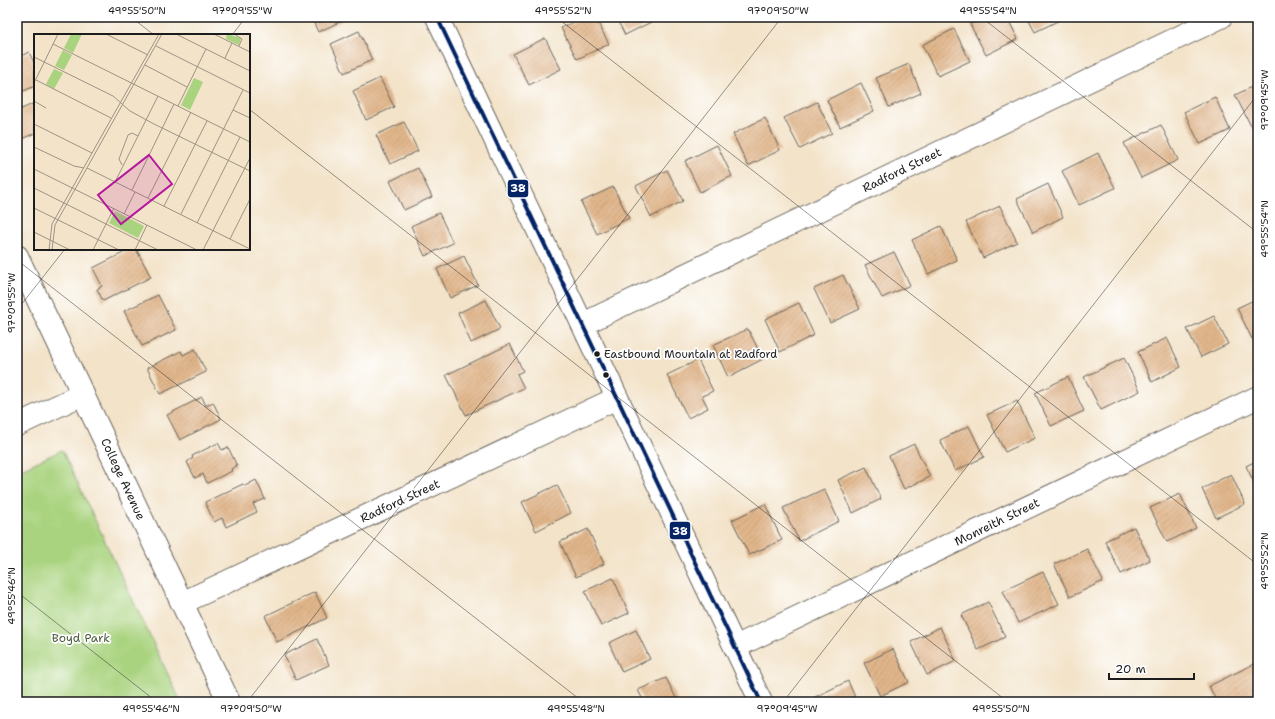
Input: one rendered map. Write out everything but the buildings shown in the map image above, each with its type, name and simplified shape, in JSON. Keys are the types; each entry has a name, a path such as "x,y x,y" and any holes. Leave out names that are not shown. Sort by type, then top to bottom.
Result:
{"street":[{"path":"437,17 761,702"},
{"name":"Radford Street","path":"583,324 1221,17"},
{"name":"College Avenue","path":"17,256 229,702"},
{"path":"17,425 83,394"},
{"name":"Monreith Street","path":"735,647 1258,397"},
{"name":"Radford Street","path":"182,603 617,398"}],"green space":[{"name":"Boyd Park","path":"62,450 181,702 17,702 17,471"}],"transit line":[{"name":"38","path":"437,17 761,702"}],"place":[{"name":"Eastbound Mountain at Radford","path":"597,354"}]}
